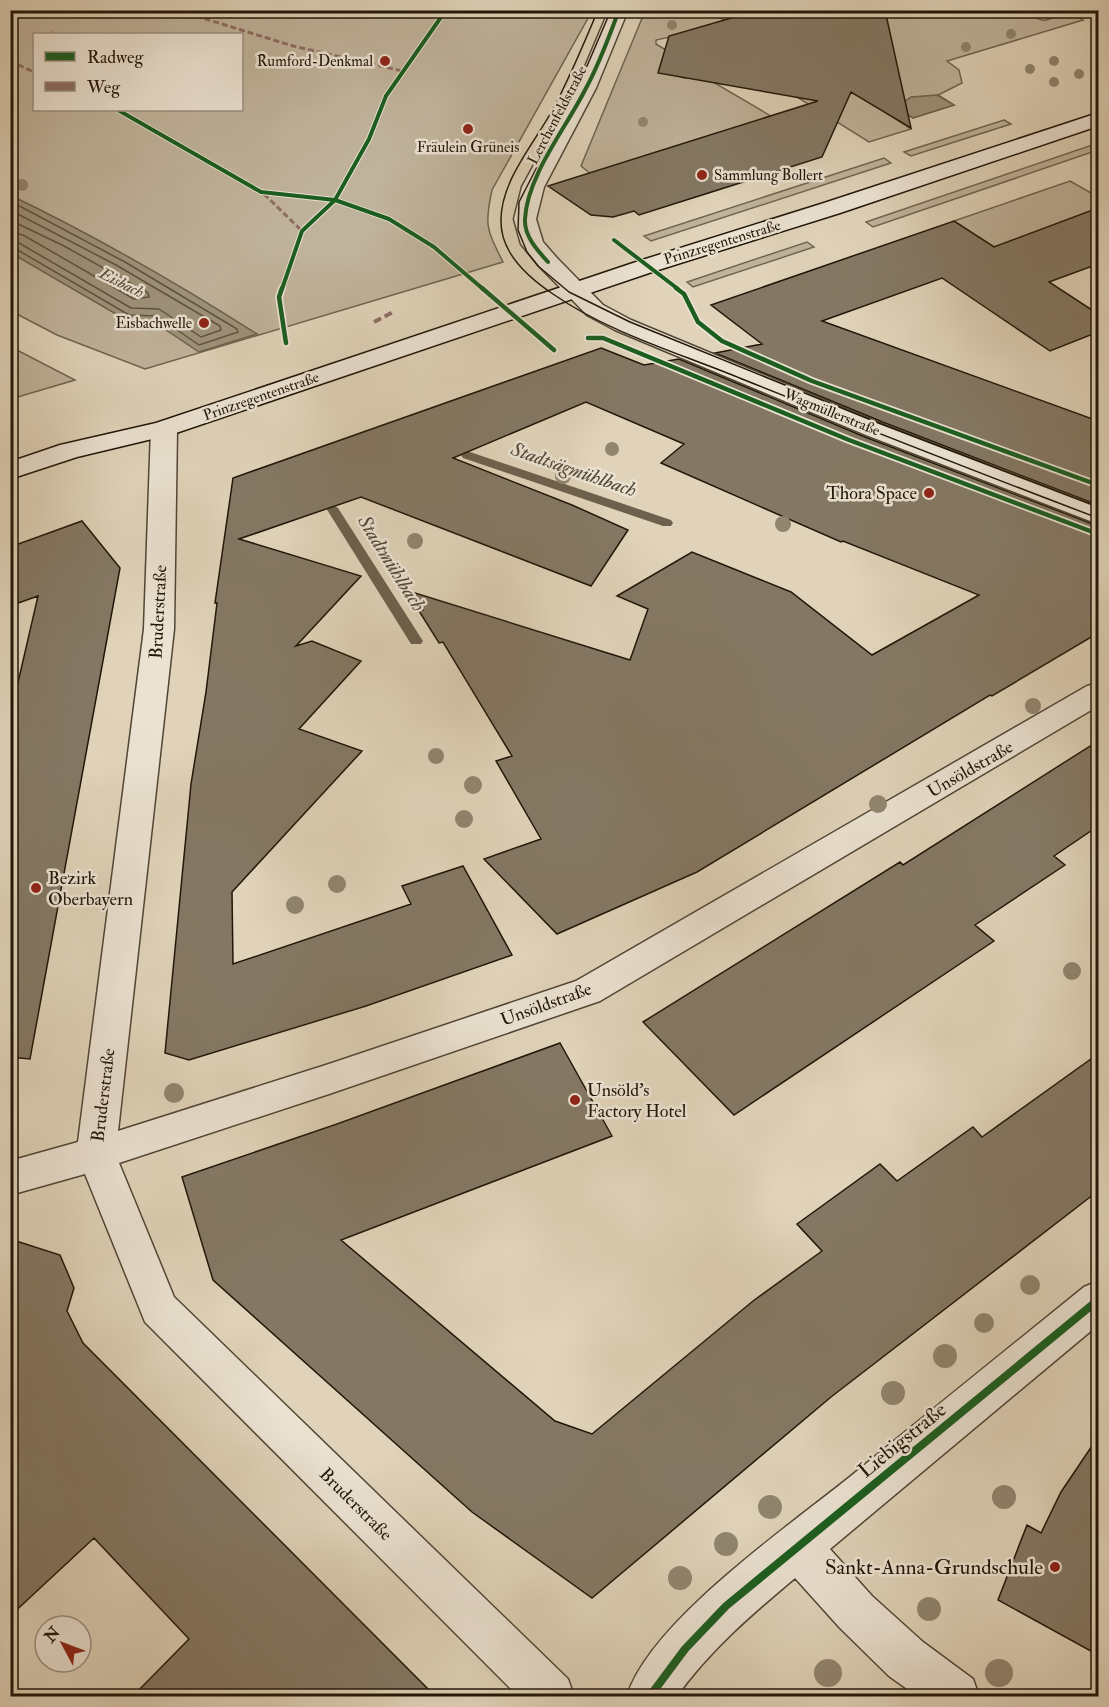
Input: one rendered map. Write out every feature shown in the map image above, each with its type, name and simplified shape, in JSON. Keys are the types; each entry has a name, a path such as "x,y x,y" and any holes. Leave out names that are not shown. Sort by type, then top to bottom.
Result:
{"street":[{"name":"Lerchenfeldstraße","path":"574,291 528,236 525,219 529,200 586,88 619,10"},
{"name":"Prinzregentenstraße","path":"10,491 153,432 1098,119"},
{"name":"Wagmüllerstraße","path":"574,291 602,315 623,325 874,430 1098,516"},
{"name":"Prinzregentenstraße","path":"10,471 69,451 153,432"},
{"name":"Bruderstraße","path":"153,432 159,629 96,1154 159,1310 551,1696"},
{"path":"10,464 69,451"},
{"path":"10,496 51,476"},
{"name":"Unsöldstraße","path":"10,1178 96,1154 329,1079 588,991 1098,693"},
{"name":"Liebigstraße","path":"650,1696 689,1641 726,1606 1098,1300"},
{"path":"798,1547 856,1612 906,1659 956,1696"}],"shaded area":[{"path":"1034,10 1031,13 1041,20 1069,14 1083,20 947,61 959,70 962,83 938,95 954,105 913,118 896,108 885,112 911,129 869,142 789,92 861,11"},
{"path":"10,11 592,11 492,190 488,228 503,262 145,369 57,335 11,311"},
{"path":"645,11 720,11 713,13 730,24 656,40 656,44 674,55 664,72 684,78 703,76 776,119 591,174 581,166"},
{"path":"1004,120 1011,124 911,156 904,152"},
{"path":"1098,143 1098,150 873,227 866,222"},
{"path":"884,158 891,163 651,241 644,236"},
{"path":"1070,181 1098,197 1098,208 994,247 954,221"},
{"path":"807,242 814,247 693,287 687,282"},
{"path":"11,347 75,380 11,399"}],"water":[{"path":"937,95 954,105 913,118 896,108 911,97"},
{"name":"Eisbach","path":"10,195 135,261 257,334 199,352 154,322 128,321 11,253"}],"building":[{"path":"759,10 885,10 911,128 851,92 822,157 639,215 634,211 613,217 591,215 548,186 818,101 658,73 669,36"},
{"path":"1098,208 1098,264 1049,282 1098,314 1098,332 1050,351 942,278 822,321 1098,421 1098,505 885,423 715,353 762,344 711,305 954,221 994,247"},
{"path":"601,348 644,365 679,359 865,437 1098,526 1098,633 992,696 990,695 697,872 557,934 484,859 541,839 496,761 512,756 443,642 439,643 419,611 423,610 412,592 630,660 648,609 617,596 692,552 791,592 872,655 979,595 841,542 661,463 684,444 586,402 453,458 572,505 628,530 591,586 361,497 239,539 361,576 296,646 312,641 361,661 299,729 362,751 232,892 233,964 411,904 402,886 463,866 512,955 366,1006 189,1060 165,1053 191,784 206,692 217,603 215,603 233,478"},
{"name":"Bezirk Oberbayern","path":"82,521 120,568 30,1059 10,1057 10,717 38,596 10,606 10,547"},
{"path":"1098,741 1098,826 1054,856 1065,865 975,925 994,941 734,1115 643,1022 900,862 903,865"},
{"path":"560,1043 612,1136 341,1240 555,1421 592,1434 753,1301 822,1251 797,1224 880,1164 897,1181 973,1127 982,1137 1098,1054 1098,1191 831,1397 592,1598 472,1512 213,1280 182,1177 337,1124"},
{"path":"10,1239 60,1255 74,1288 67,1311 83,1343 435,1696 133,1696 189,1639 94,1538 10,1616"},
{"name":"Sankt-Anna-Grundschule","path":"1098,1437 1098,1655 998,1600 1027,1525 1041,1533 1061,1492"}],"waterway":[{"name":"Stadtsägmühlbach","path":"467,455 667,523"},
{"name":"Stadtmühlbach","path":"332,508 416,641"}],"tram line":[{"path":"598,10 560,95 520,162 506,191 502,206 502,234 511,255 526,273 575,308 621,331 1098,518"},
{"path":"611,10 578,87 519,202 518,230 527,252 538,266 569,292 630,322 881,424 1098,507"}],"marked path":[{"path":"196,16 293,46 402,71"},
{"path":"10,61 33,72"},
{"path":"264,194 302,231"},
{"path":"374,322 395,311"}],"cycle path":[{"path":"286,343 279,297 302,231 335,200 369,139 386,96 446,10"},
{"path":"548,262 529,237 525,225 527,206 549,154 590,81 619,10"},
{"path":"120,111 261,192 335,200 389,219 434,247 554,350"},
{"path":"614,240 684,294 698,322 722,341 812,381 1098,485"},
{"path":"588,338 603,338 849,440 1098,534"},
{"path":"650,1696 685,1649 726,1606 1098,1300"}],"place":[{"name":"Rumford-Denkmal","path":"385,61"},
{"name":"Fräulein Grüneis","path":"468,129"},
{"name":"Sammlung Bollert","path":"702,175"},
{"name":"Eisbachwelle","path":"204,323"},
{"name":"Thora Space","path":"929,493"},
{"name":"Bezirk Oberbayern","path":"36,888"},
{"name":"Unsöld's Factory Hotel","path":"575,1100"},
{"name":"Sankt-Anna-Grundschule","path":"1055,1567"}]}
